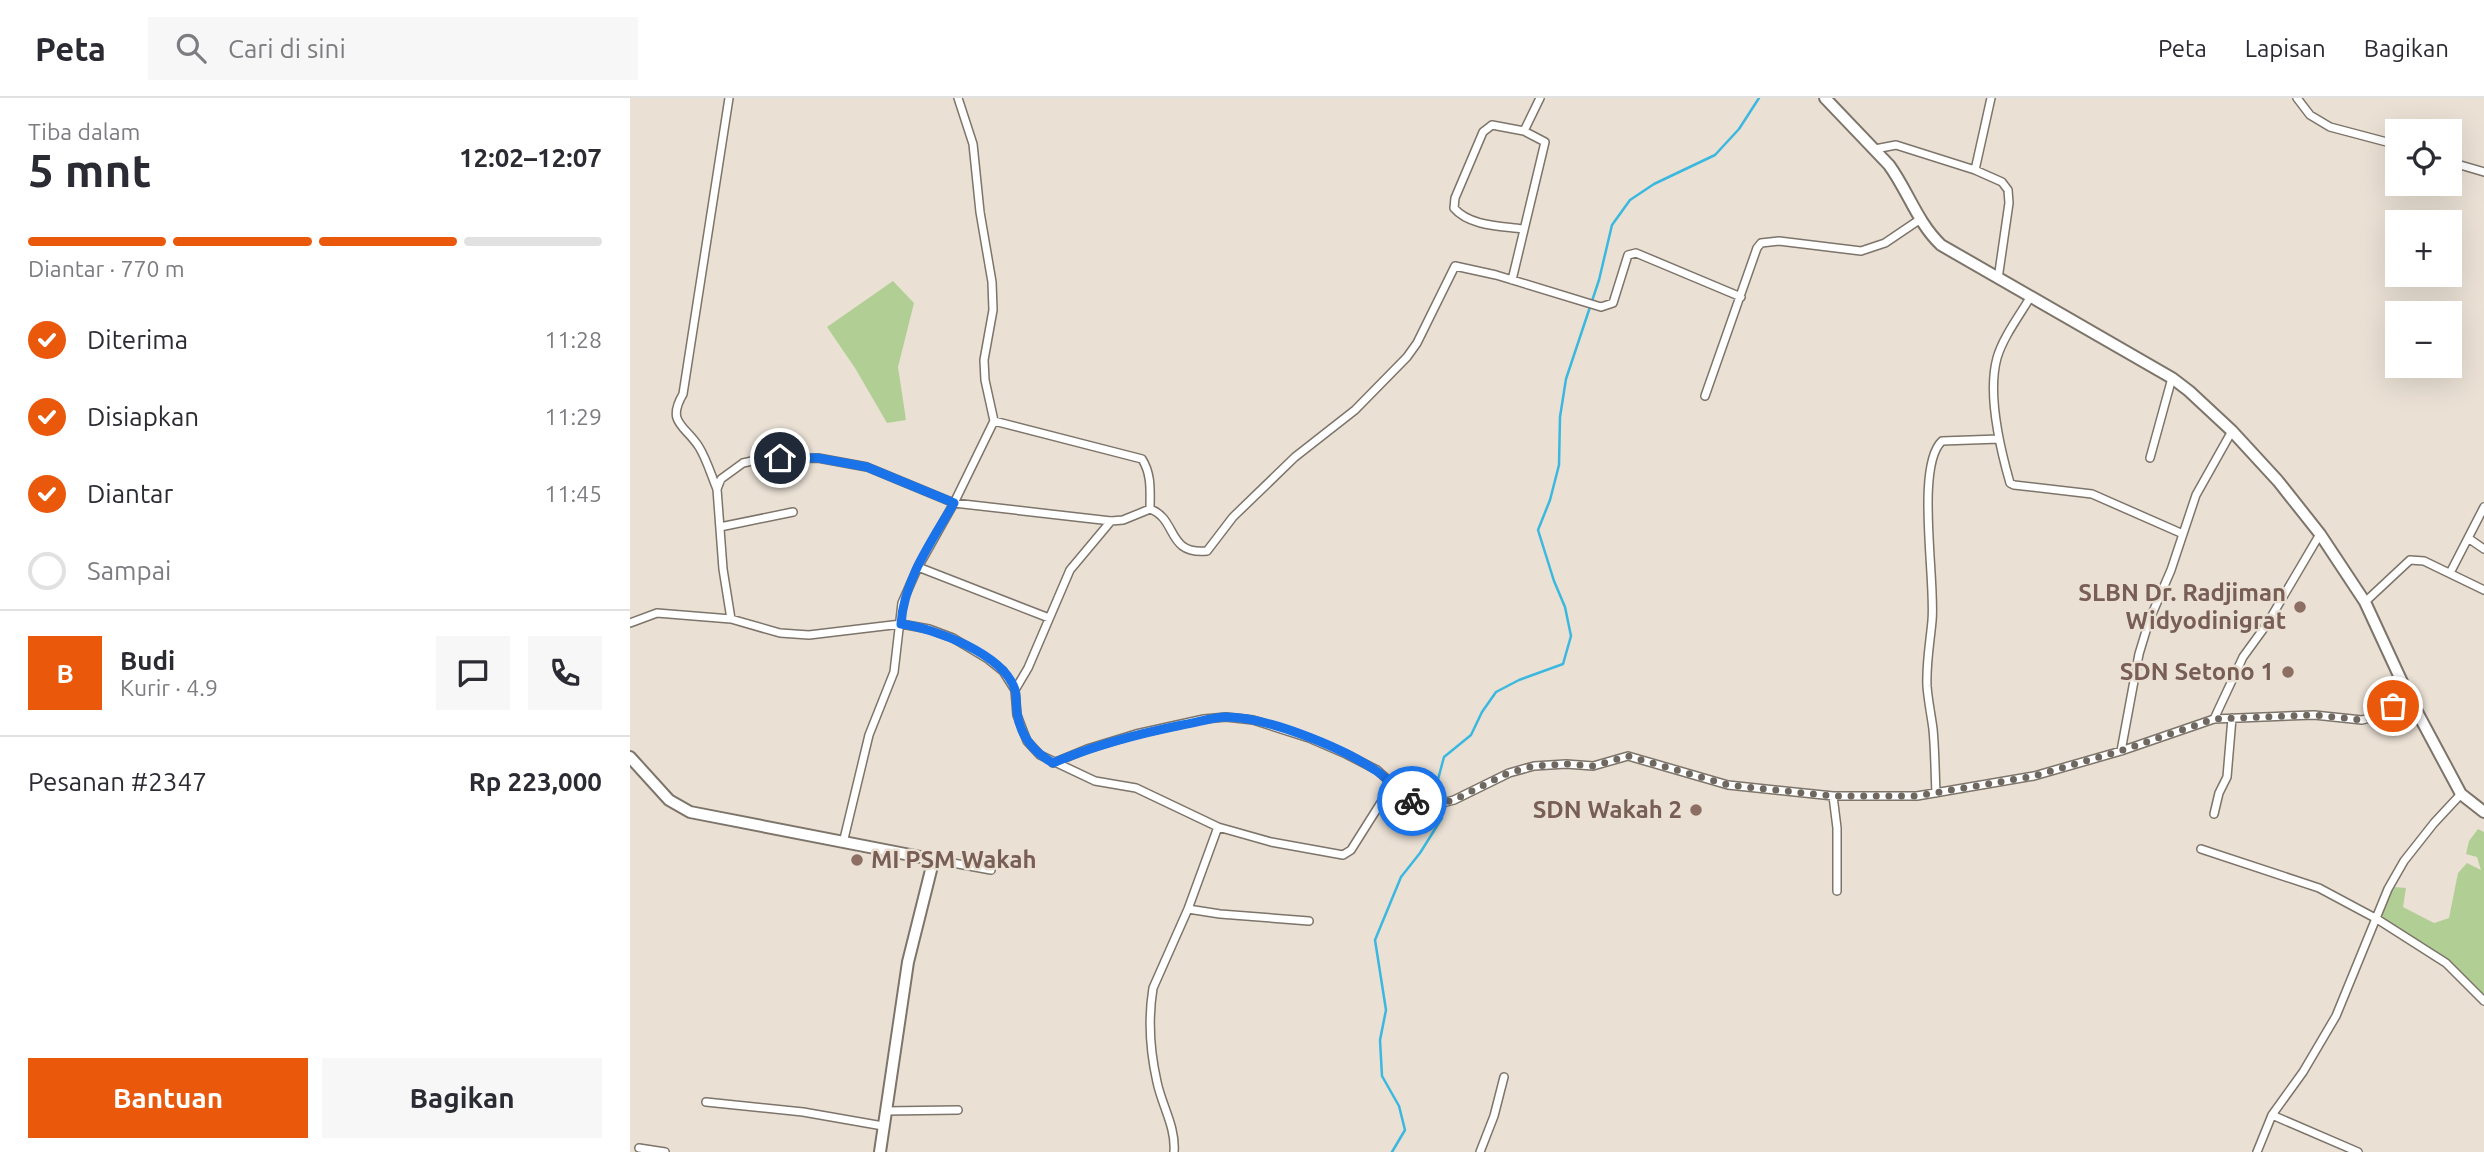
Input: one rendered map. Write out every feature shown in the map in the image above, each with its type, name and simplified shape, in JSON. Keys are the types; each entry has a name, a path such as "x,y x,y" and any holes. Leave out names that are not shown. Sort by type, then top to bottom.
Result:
{"main road":[{"path":"1825,98 1875,149 1898,177 1919,219 1941,245 2172,379 2232,431 2278,481 2320,534 2365,602 2408,695 2461,794 2484,812"},
{"path":"630,757 669,800 690,812 930,859 932,866 908,962 880,1152"}],"street":[{"path":"729,98 683,394 675,413 679,424 700,449 716,489 731,619"},
{"path":"844,843 869,735 894,672 902,603 994,421 985,380 984,360 993,310 992,282 980,212 973,144 958,98"},
{"path":"1524,131 1540,98"},
{"path":"1975,170 1991,98"},
{"path":"2297,98 2310,115 2330,127 2385,142"},
{"path":"1512,280 1522,229 1545,142 1524,131 1501,125 1488,126 1460,187 1454,208 1463,217 1488,225 1522,229"},
{"path":"1875,149 1896,145 1975,170 2002,182 2009,197 1998,279"},
{"path":"2462,166 2484,172"},
{"path":"1705,396 1757,248 1765,241 1861,251 1885,243 1919,219"},
{"path":"1150,509 1163,517 1182,548 1193,552 1207,551 1233,517 1295,457 1355,410 1408,357 1436,306 1453,267 1459,265 1588,304 1606,306 1616,298 1628,255 1636,253 1741,297"},
{"path":"2031,296 1997,360 1994,395 1999,439 2010,483 2092,494 2183,534"},
{"path":"2150,458 2172,379"},
{"path":"994,421 1142,459 1148,468 1150,480 1150,509"},
{"path":"2120,751 2139,654 2149,621 2171,570 2196,495 2232,431"},
{"path":"1936,793 1933,730 1927,685 1928,642 1932,620 1929,510 1932,456 1941,441 1999,439"},
{"path":"716,489 721,480 743,463 761,459 818,458 867,467 954,503 1111,522 1133,517 1150,509"},
{"path":"2450,573 2484,507"},
{"path":"720,527 793,512"},
{"path":"1015,690 1028,668 1070,570 1111,522"},
{"path":"2214,719 2243,657 2267,624 2320,534"},
{"path":"2468,538 2484,549"},
{"path":"2365,602 2410,560 2424,561 2484,590"},
{"path":"918,567 1049,618"},
{"path":"630,623 657,613 731,619 780,633 809,635 901,624 918,626 953,638 1003,671 1015,690 1017,715 1027,741 1040,755 1053,763 1095,781 1136,788 1218,827 1271,842 1343,855 1350,850 1392,785"},
{"path":"1053,763 1136,734 1203,719 1226,717 1253,720 1309,738 1377,771 1410,800 1435,805 1454,800 1508,773 1534,766 1593,766 1628,756 1728,785 1833,796 1903,796 2034,776 2120,751 2214,719 2315,715 2351,720 2371,719 2408,695"},
{"path":"2214,814 2218,793 2227,777 2232,718"},
{"path":"2257,1152 2272,1115 2303,1072 2336,1016 2388,888 2434,823 2461,794"},
{"path":"1833,796 1838,828 1838,891"},
{"path":"1174,1152 1175,1138 1157,1084 1149,1014 1153,988 1188,909 1218,827"},
{"path":"2201,849 2319,888 2377,919 2446,963 2484,1001"},
{"path":"930,859 990,870"},
{"path":"1188,909 1309,921"},
{"path":"1480,1152 1494,1116 1504,1077"},
{"path":"706,1102 803,1112 883,1126"},
{"path":"885,1111 958,1111"},
{"path":"2272,1115 2358,1152"},
{"path":"639,1148 665,1152"}],"green space":[{"path":"893,281 914,303 898,367 906,420 887,423 827,327"},
{"path":"2478,829 2484,832 2484,1001 2446,963 2377,919 2394,887 2406,888 2403,907 2434,923 2449,918 2458,873 2467,863 2481,870 2477,857 2466,854 2469,841"}],"waterway":[{"path":"1392,1152 1405,1130 1399,1106 1382,1076 1380,1040 1386,1010 1375,940 1401,877 1442,818 1437,783 1444,757 1471,735 1496,692 1519,680 1563,664 1571,636 1565,607 1538,530 1550,500 1559,465 1560,417 1566,379 1599,280 1612,225 1630,200 1654,184 1715,155 1739,129 1759,98"}],"way so far":[{"path":"1412,801 1435,805 1454,800 1508,773 1534,766 1593,766 1628,756 1728,785 1833,796 1917,796 2034,776 2120,751 2214,719 2315,715 2362,720 2378,716 2393,706"}],"place":[{"name":"SLBN Dr. Radjiman Widyodinigrat","path":"2300,607"},
{"name":"SDN Setono 1","path":"2288,672"},
{"name":"SDN Wakah 2","path":"1696,810"},
{"name":"MI PSM Wakah","path":"857,860"}],"route":[{"path":"780,458 818,458 867,467 954,503 907,591 902,603 901,624 918,626 953,638 1003,671 1015,690 1017,715 1027,741 1040,755 1053,763 1136,734 1203,719 1226,717 1253,720 1309,738 1346,754 1377,771 1412,801"}]}
